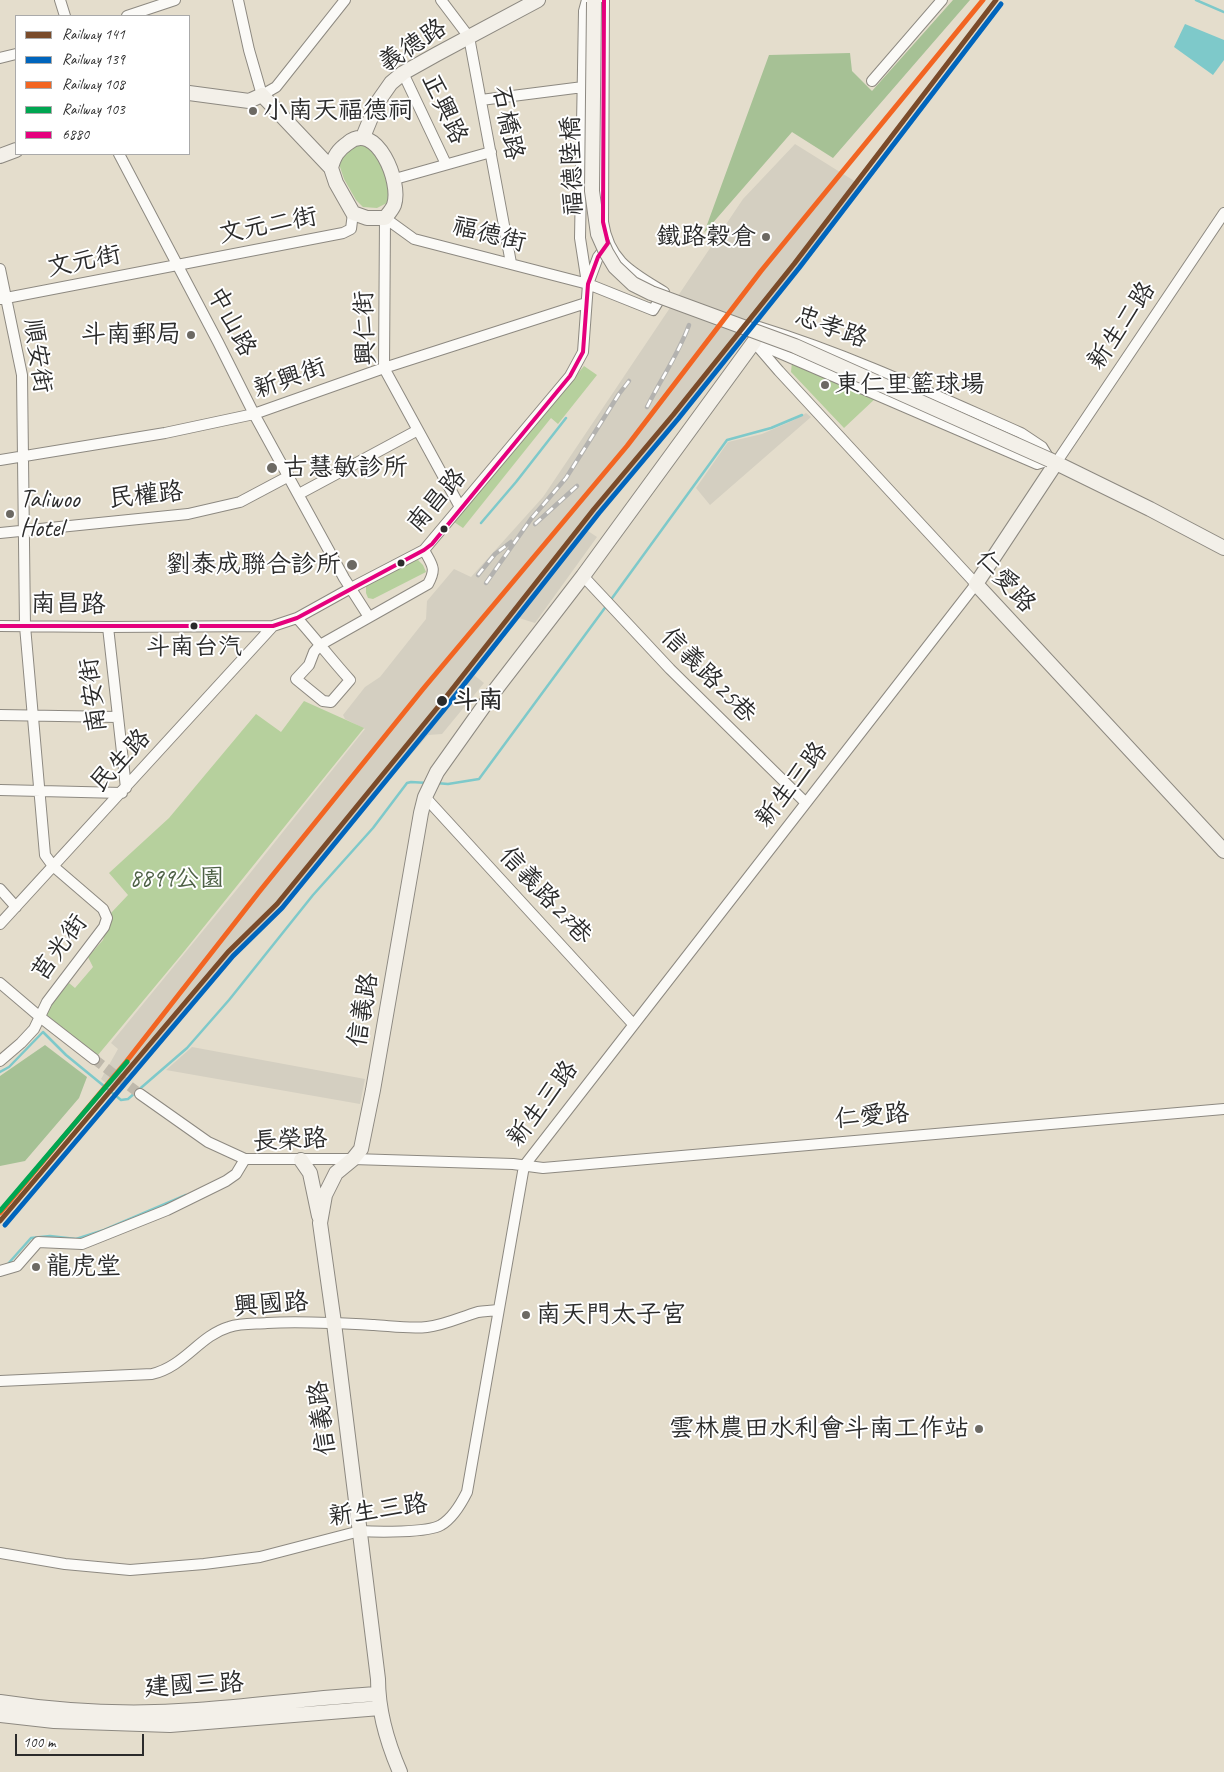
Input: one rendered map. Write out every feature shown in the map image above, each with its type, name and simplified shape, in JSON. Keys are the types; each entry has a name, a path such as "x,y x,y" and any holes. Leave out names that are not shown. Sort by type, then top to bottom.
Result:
{"street":[{"path":"60,0 65,15"},
{"path":"130,15 175,0"},
{"path":"238,0 249,50 262,95 331,168 336,183 353,213 367,218 385,218 394,206 396,196 395,179 385,156 372,142 363,137 350,140 338,150 331,168"},
{"path":"190,92 250,101 276,87 345,0"},
{"name":"石橋路","path":"441,0 469,37 511,263"},
{"name":"義德路","path":"363,137 383,92 391,82 403,73 538,0"},
{"path":"872,81 942,0"},
{"path":"588,284 580,232 584,11 595,1"},
{"path":"588,284 607,239 604,222 595,1"},
{"name":"福德陸橋","path":"595,1 592,191 598,234 615,267 633,284 651,293 795,346 1053,462"},
{"path":"0,58 15,54"},
{"name":"正興路","path":"403,73 446,164"},
{"path":"481,100 583,87"},
{"path":"0,156 15,150"},
{"path":"395,179 491,152"},
{"name":"中山路","path":"120,155 254,414 351,588 369,616"},
{"name":"文元二街","path":"176,265 343,233 351,229 353,213"},
{"name":"新生二路","path":"1053,462 1224,213"},
{"name":"福德街","path":"385,218 414,239 588,284 653,310 664,292 635,274 621,261 607,239"},
{"name":"興仁街","path":"385,218 384,368 460,507"},
{"path":"580,232 587,240 592,242 607,239"},
{"name":"文元街","path":"3,299 176,265"},
{"name":"順安街","path":"0,269 3,299 22,374 25,626 45,855 53,866"},
{"name":"南昌路","path":"0,626 273,626 297,618 424,550 577,366 583,352 588,284"},
{"name":"新興街","path":"0,460 165,432 254,414 384,368 586,303"},
{"name":"忠孝路","path":"1053,462 1037,464 754,342 759,327 808,342 875,368 1021,433 1042,447 1053,462 1150,509 1224,548"},
{"name":"信義路","path":"400,1772 385,1729 378,1694 378,1679 360,1531 320,1223 325,1195 336,1173 353,1159 361,1149 421,813 425,797 437,772 496,689 583,576 754,342"},
{"name":"仁愛路","path":"754,342 778,371 1224,851"},
{"path":"299,494 418,430"},
{"name":"新生三路","path":"0,1553 66,1564 130,1570 204,1564 260,1557 360,1531 377,1532 432,1528 441,1525 458,1509 467,1492 497,1310 524,1166 976,584 1053,462"},
{"name":"民權路","path":"0,533 188,514 240,502 289,476"},
{"path":"297,618 320,645 350,680 331,702 323,701 296,679 309,665 314,652 320,645 428,584 434,574 434,568 424,550"},
{"name":"信義路25巷","path":"583,576 670,669 806,803"},
{"name":"民生路","path":"0,924 273,626"},
{"name":"南安街","path":"108,627 124,790"},
{"path":"0,715 118,717"},
{"path":"0,790 124,790"},
{"name":"信義路27巷","path":"425,797 634,1024"},
{"name":"莒光街","path":"0,1061 34,1029 47,1002 104,927 107,918 103,910 53,866"},
{"path":"0,889 16,907"},
{"path":"0,983 94,1059"},
{"path":"140,1094 208,1142 245,1159"},
{"name":"仁愛路","path":"524,1166 543,1168 1224,1109"},
{"name":"長榮路","path":"0,1271 17,1266 38,1242 82,1244 167,1210 226,1181 236,1174 245,1159 353,1159 513,1164 524,1166"},
{"path":"301,1160 310,1173 320,1223"},
{"name":"興國路","path":"0,1381 152,1374 165,1371 181,1361 203,1340 229,1327 239,1325 285,1322 426,1327 480,1312 497,1310"},
{"name":"建國三路","path":"6,1709 58,1709 114,1713 195,1710 378,1694"},
{"name":"建國三路","path":"6,1709 54,1721 170,1724 380,1708"}],"shaded area":[{"path":"795,144 864,187 585,529 597,537 535,623 519,618 474,675 484,683 442,734 428,735 117,1093 101,1079 118,1049 111,1043 365,729 345,719 343,715 365,687 380,677 426,619 427,601 454,569 471,577 543,497 743,199"},
{"path":"806,413 811,417 710,505 696,488 728,442 762,434"},
{"path":"192,1047 365,1079 360,1104 166,1070"}],"green space":[{"path":"953,0 970,0 833,158 792,132 704,233 769,55 850,53 852,71 872,91"},
{"path":"356,144 373,151 380,159 384,169 389,192 388,199 387,203 377,208 363,207 356,200 344,179 339,164 342,154"},
{"name":"東仁里籃球場","path":"792,362 877,397 844,428 791,372"},
{"path":"584,366 597,375 558,424 551,418 463,528 454,522"},
{"path":"418,560 426,572 373,599 368,598 366,584"},
{"name":"8899公園","path":"304,701 364,728 98,1055 44,1013 69,983 75,988 93,967 88,957 103,940 111,913 128,895 109,873 169,818 256,714 281,732"},
{"path":"45,1045 87,1077 79,1098 25,1161 0,1166 0,1076"}],"water":[{"path":"1185,24 1224,40 1224,60 1213,75 1174,47"}],"waterway":[{"path":"1196,0 1224,12"},
{"path":"610,601 727,440 771,428 802,415"},
{"path":"481,523 566,418"},
{"path":"436,783 448,784 479,779 607,605"},
{"path":"0,1072 9,1067 43,1032 66,1055 121,1100 128,1099 187,1048 229,1000 313,895 373,828 407,783 428,783"},
{"path":"7,1265 31,1238 50,1236 76,1239 104,1230 186,1195"}],"tunnel":[{"path":"94,1059 140,1094"}],"railway":[{"path":"647,407 675,356 689,325"},
{"path":"486,583 531,519 566,478 629,381"},
{"path":"535,524 577,486"},
{"path":"478,575 495,554 511,542"}],"rail line":[{"name":"108","path":"0,1213 126,1062 259,892 423,689 627,446 761,271 983,0"},
{"name":"141","path":"0,1221 228,952 277,904 442,702 594,509 673,415 794,264 996,0"},
{"name":"139","path":"5,1225 233,956 282,908 447,706 599,513 678,419 799,268 1001,4"},
{"name":"103","path":"0,1211 127,1062"}],"transit line":[{"name":"6880","path":"0,626 273,626 297,618 432,544 570,376 583,352 588,284 598,257 608,243 603,222 604,0"}],"place":[{"name":"小南天福德祠","path":"253,111"},
{"name":"鐵路穀倉","path":"766,237"},
{"name":"斗南郵局","path":"191,335"},
{"name":"東仁里籃球場","path":"825,385"},
{"name":"古慧敏診所","path":"272,468"},
{"name":"Taliwoo Hotel","path":"10,514"},
{"name":"劉泰成聯合診所","path":"352,565"},
{"name":"斗南台汽","path":"194,626"},
{"name":"斗南","path":"442,701"},
{"name":"龍虎堂","path":"36,1267"},
{"name":"南天門太子宮","path":"526,1315"},
{"name":"雲林農田水利會斗南工作站","path":"979,1429"}]}
